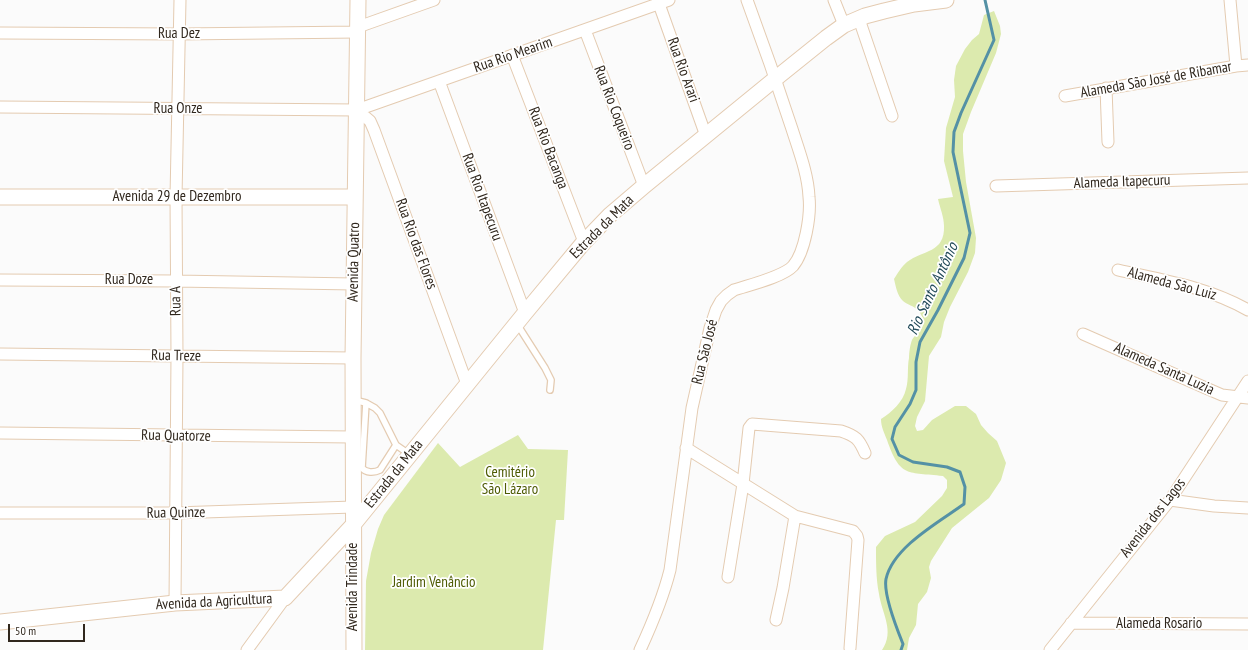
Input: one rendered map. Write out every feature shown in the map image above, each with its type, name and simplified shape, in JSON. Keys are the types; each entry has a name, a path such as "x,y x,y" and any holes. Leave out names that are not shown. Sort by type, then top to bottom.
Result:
{"main road":[{"name":"Avenida Quatro","path":"353,525 352,437 359,402 353,358 358,0"},
{"name":"Estrada da Mata","path":"285,598 353,525 584,242 610,215 826,38 844,25 914,2 946,0"},
{"name":"Avenida 29 de Dezembro","path":"0,197 355,197"},
{"name":"Avenida Trindade","path":"353,525 354,650"},
{"name":"Avenida da Agricultura","path":"0,622 175,603 285,598"}],"street":[{"name":"Rua A","path":"175,603 177,436 176,197 180,0"},
{"name":"Rua Dez","path":"0,34 179,34 358,29 434,0"},
{"name":"Rua São José","path":"640,650 656,614 670,570 692,408 710,328 719,305 727,295 734,290 784,273 793,266 801,250 810,216 806,174 776,79 747,0"},
{"path":"834,0 844,25"},
{"path":"1230,0 1236,66"},
{"name":"Rua Rio Mearim","path":"357,110 664,2"},
{"name":"Rua Rio Arari","path":"664,2 706,136"},
{"path":"859,19 892,116"},
{"name":"Rua Rio Coqueiro","path":"585,30 644,186"},
{"name":"Rua Rio Bacanga","path":"512,55 584,242"},
{"name":"Alameda São José de Ribamar","path":"1065,96 1248,65"},
{"name":"Rua Rio Itapecuru","path":"439,81 521,318"},
{"path":"1106,88 1108,142"},
{"name":"Rua Onze","path":"0,107 357,110"},
{"name":"Rua Rio das Flores","path":"357,110 370,121 374,130 467,384"},
{"name":"Alameda Itapecuru","path":"996,186 1248,178"},
{"name":"Alameda São Luiz","path":"1118,270 1198,288 1248,310"},
{"name":"Rua Doze","path":"0,280 354,284"},
{"name":"Alameda Santa Luzia","path":"1083,334 1222,395 1243,398"},
{"name":"Rua Treze","path":"0,354 353,358"},
{"name":"Avenida dos Lagos","path":"1050,650 1170,500 1243,398 1248,381"},
{"path":"728,577 743,484 749,428 752,424 842,431 851,434 859,440 865,453"},
{"name":"Rua Quatorze","path":"0,433 352,437"},
{"path":"686,448 795,516 853,531 858,540 850,648"},
{"path":"1170,500 1214,506 1248,508"},
{"name":"Rua Quinze","path":"0,514 175,513 353,507"},
{"path":"776,620 795,516"},
{"path":"247,650 285,598"},
{"name":"Alameda Rosario","path":"1071,623 1248,624"}],"lane":[{"path":"521,318 551,380 550,390"},
{"path":"396,445 380,470 376,472 366,471 362,468 359,402 375,408 380,413 396,445 410,454"}],"green space":[{"path":"994,11 1000,26 1001,34 996,53 963,134 966,182 976,238 975,253 968,272 950,307 944,322 941,337 929,356 925,401 917,417 915,426 917,431 923,430 932,420 955,406 966,406 976,414 981,425 997,441 1006,463 1001,480 989,498 952,528 931,561 929,567 931,578 927,592 918,604 916,625 909,638 907,650 882,650 886,643 888,629 878,588 876,547 885,536 915,522 942,496 947,488 947,480 943,476 913,473 901,467 896,461 882,427 881,419 896,406 905,394 909,351 912,340 922,328 924,322 919,311 901,299 894,279 907,262 932,250 941,241 944,226 938,199 953,197 944,161 946,128 955,97 954,80 956,66 965,49 979,34 984,15"},
{"name":"Jardim Venâncio","path":"518,435 528,449 568,450 564,520 556,520 543,650 365,650 366,581 371,553 384,515 438,443 460,467"}],"waterway":[{"name":"Rio Santo Antônio","path":"901,650 903,644 891,612 887,594 886,579 890,567 907,546 918,536 964,504 965,487 960,472 947,467 913,462 899,455 892,439 895,427 910,404 916,390 916,362 920,342 964,258 970,233 953,152 954,132 994,40 985,0"}],"park label":[{"name":"Cemitério São Lázaro","path":"510,482"}]}
